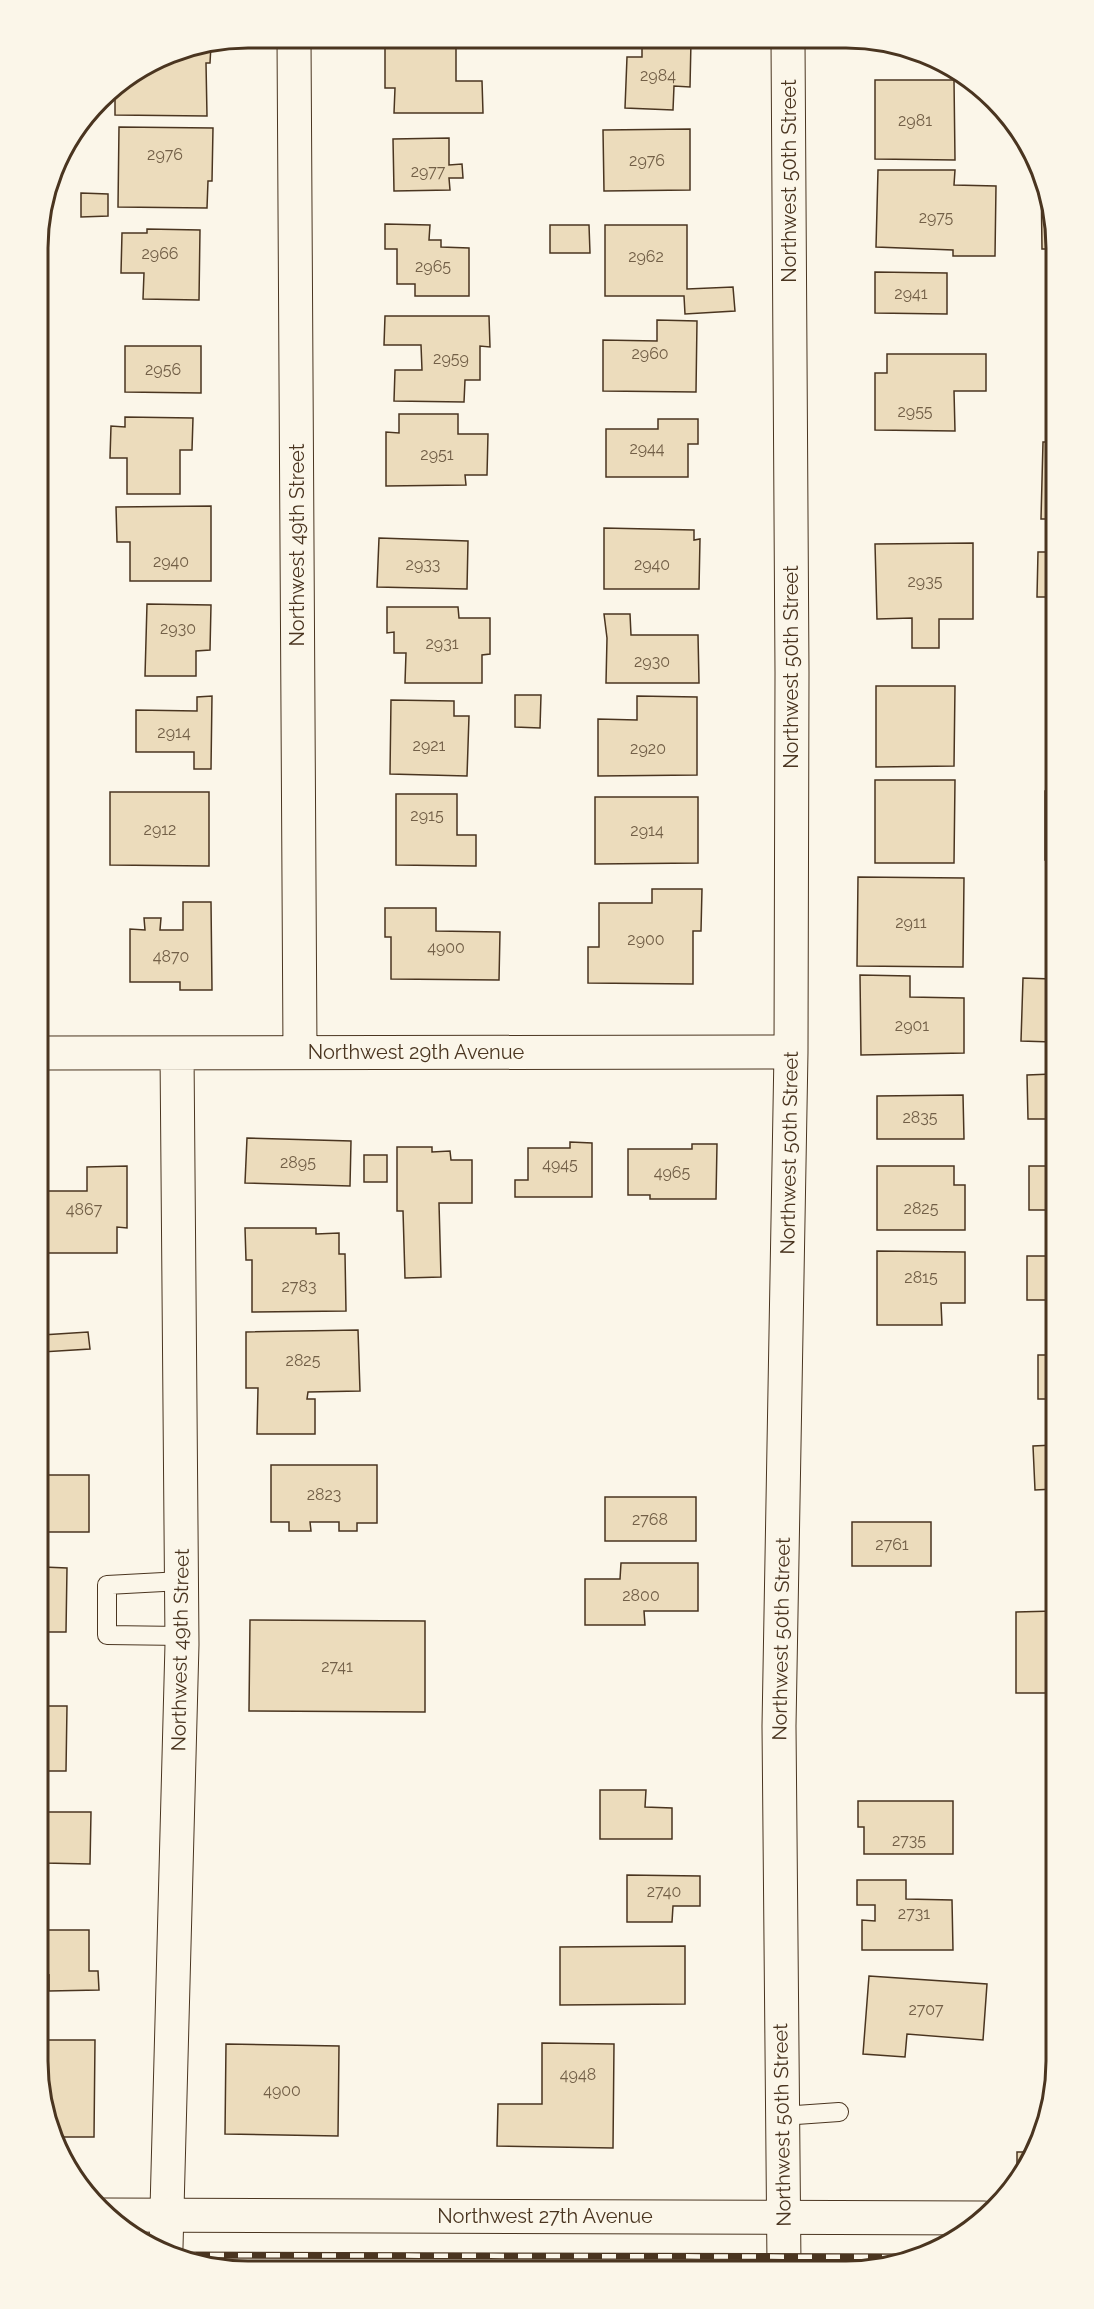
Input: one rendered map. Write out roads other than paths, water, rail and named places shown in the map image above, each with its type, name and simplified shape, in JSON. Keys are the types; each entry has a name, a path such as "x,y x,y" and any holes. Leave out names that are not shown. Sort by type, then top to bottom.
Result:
{"street":[{"name":"Northwest 49th Street","path":"294,48 300,1052"},
{"name":"Northwest 50th Street","path":"784,2261 779,1726 791,1052 789,48"},
{"name":"Northwest 29th Avenue","path":"48,1053 791,1052"},
{"name":"Northwest 49th Street","path":"166,2243 182,1636 177,1053"},
{"name":"Northwest 27th Avenue","path":"120,2215 970,2217"}],"lane":[{"path":"182,1581 107,1585 107,1635 182,1636"},
{"path":"782,2116 839,2112"}],"railway":[{"path":"202,2255 883,2257"}]}
